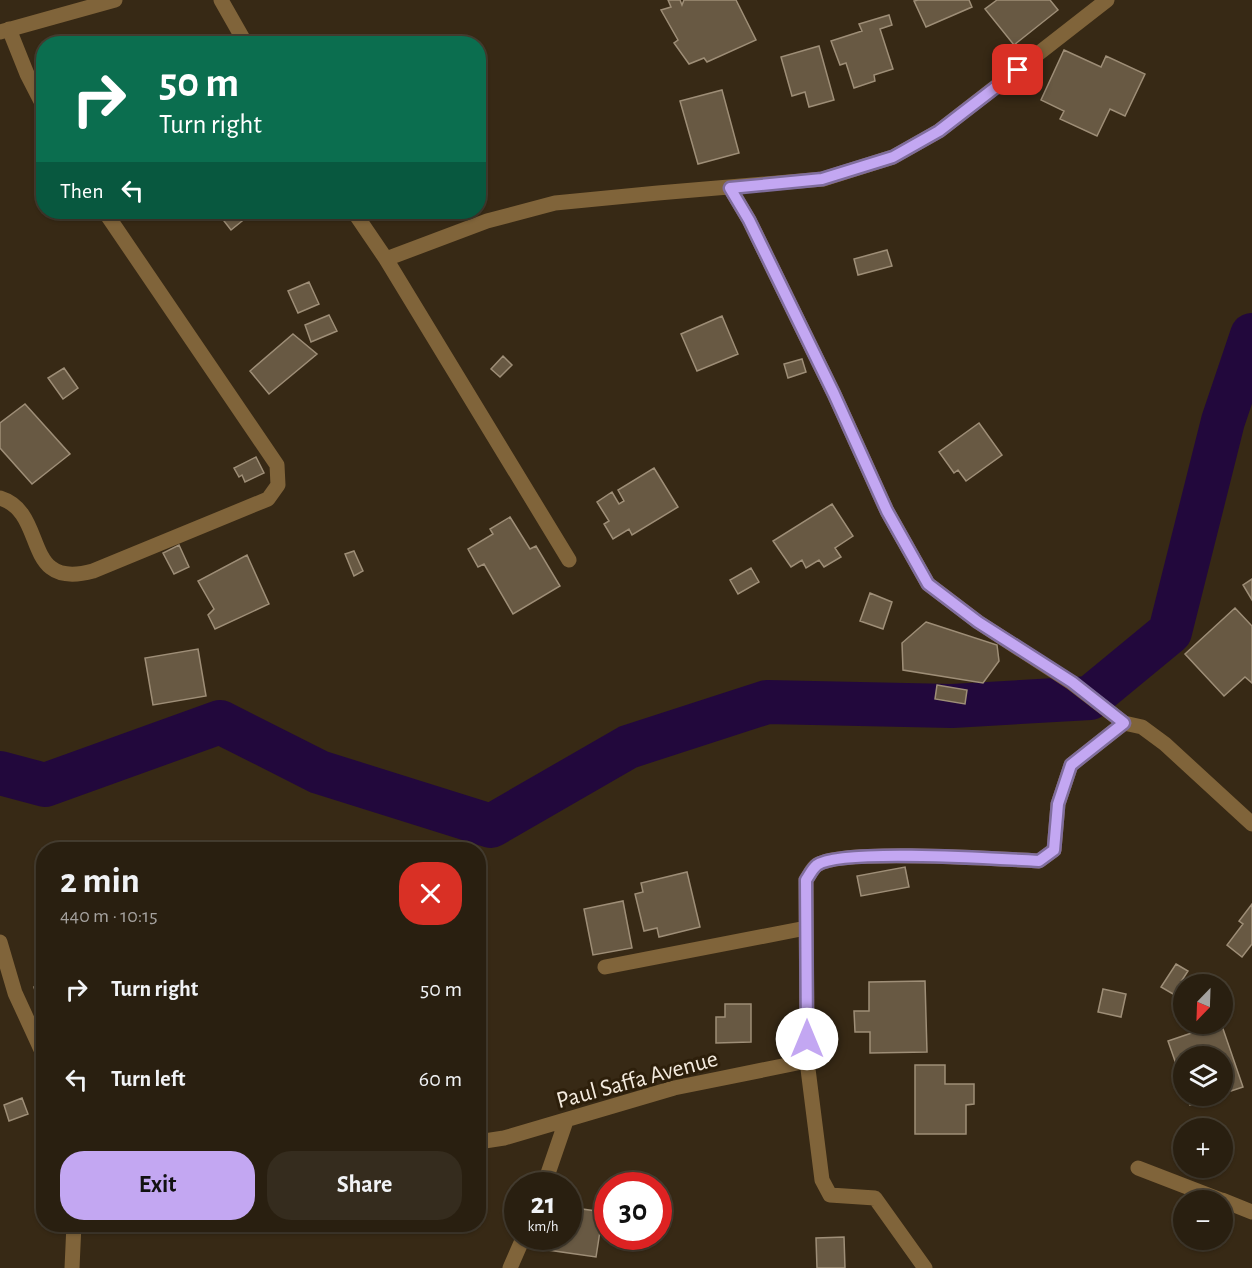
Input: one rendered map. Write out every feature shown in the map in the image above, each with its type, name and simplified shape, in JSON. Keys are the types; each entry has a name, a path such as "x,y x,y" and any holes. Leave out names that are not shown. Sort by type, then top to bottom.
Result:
{"street":[{"path":"36,91 4,31 115,0"},
{"path":"222,0 242,36"},
{"path":"386,260 488,221 555,204 658,192 822,179 893,157 939,131 1107,0"},
{"path":"730,188 749,220 834,394 887,511 928,584 978,622 1072,682 1124,723 1142,727 1165,744 1252,824"},
{"path":"0,498 10,501 22,512 45,564 61,573 78,574 93,571 268,499 278,485 277,465 110,219"},
{"path":"359,219 386,260 568,560"},
{"path":"925,1268 875,1198 830,1195 822,1180 807,1061 806,880 817,865 833,860 882,856 1039,861 1054,850 1058,804 1071,765 1124,723"},
{"path":"605,966 806,928"},
{"path":"0,942 15,993 36,1039"},
{"name":"Paul Saffa Avenue","path":"486,1141 504,1138 674,1088 807,1061"},
{"path":"548,1172 566,1120"},
{"path":"1138,1168 1196,1190"},
{"path":"1233,1204 1252,1212"},
{"path":"72,1268 74,1232"},
{"path":"510,1268 518,1250"}],"building":[{"path":"668,0 680,0 682,5 684,0 736,0 756,40 707,62 704,58 689,64 674,43 678,40 661,10 671,7"},
{"path":"969,0 972,7 926,27 914,1"},
{"path":"997,0 1050,0 1058,10 1014,45 985,9"},
{"path":"889,15 892,25 880,29 893,69 874,75 875,81 854,88 846,63 840,65 831,41 862,31 859,24"},
{"path":"819,46 834,100 809,107 805,92 792,96 781,57"},
{"path":"1064,50 1101,67 1106,56 1145,74 1125,116 1110,109 1097,136 1060,119 1064,111 1041,100"},
{"path":"722,90 739,153 698,164 680,101"},
{"path":"222,219 245,219 231,230"},
{"path":"887,250 892,266 858,275 854,259"},
{"path":"309,282 319,304 298,313 288,291"},
{"path":"329,315 337,331 311,342 305,325"},
{"path":"722,316 738,354 697,371 681,334"},
{"path":"293,334 317,354 269,394 250,371"},
{"path":"503,356 512,365 500,377 491,369"},
{"path":"802,359 806,372 788,378 784,364"},
{"path":"64,368 78,388 63,399 48,378"},
{"path":"25,404 70,454 32,484 0,448 0,423"},
{"path":"979,423 1002,455 966,481 958,470 954,473 939,452"},
{"path":"256,457 264,473 245,482 242,475 239,477 234,468"},
{"path":"654,468 678,507 632,535 629,529 613,539 604,524 609,521 597,502 612,492 619,504 624,501 618,490"},
{"path":"832,504 853,536 835,548 841,557 824,567 819,560 806,568 802,560 791,567 773,541"},
{"path":"510,517 530,549 536,546 560,586 513,614 484,564 478,567 468,549 493,534 490,529"},
{"path":"179,545 189,567 174,574 163,553"},
{"path":"354,551 363,571 354,576 345,554"},
{"path":"247,555 269,604 215,629 208,615 214,609 198,581"},
{"path":"751,568 759,582 738,594 730,580"},
{"path":"1252,579 1252,600 1243,585"},
{"path":"870,593 892,602 883,629 860,621"},
{"path":"1235,608 1252,626 1252,683 1245,677 1224,696 1185,654"},
{"path":"926,622 997,645 999,661 983,683 903,670 902,643"},
{"path":"198,649 206,696 153,705 145,658"},
{"path":"937,685 967,690 965,704 935,699"},
{"path":"905,867 909,887 861,896 857,876"},
{"path":"687,872 700,927 659,937 657,928 644,931 635,894 643,892 641,883"},
{"path":"623,901 632,948 593,955 584,909"},
{"path":"1252,904 1252,944 1242,957 1227,945 1243,924 1239,921"},
{"path":"1176,964 1188,971 1186,974 1173,974 1173,994 1161,987"},
{"path":"925,981 927,1052 870,1053 870,1032 855,1032 854,1011 869,1011 869,982"},
{"path":"1103,989 1126,994 1121,1017 1098,1012"},
{"path":"725,1004 751,1004 751,1042 716,1043 716,1017 725,1017"},
{"path":"1189,1034 1225,1034 1229,1046 1173,1046 1173,1055 1168,1041"},
{"path":"1233,1058 1243,1087 1233,1090"},
{"path":"915,1065 945,1065 945,1084 974,1084 974,1104 966,1105 966,1134 915,1134"},
{"path":"22,1098 28,1114 9,1121 4,1105"},
{"path":"582,1209 594,1211 596,1257 548,1250 582,1250"},
{"path":"844,1237 845,1268 817,1268 816,1238"}],"waterway":[{"path":"0,773 45,785 220,722 319,772 491,826 628,747 767,702 952,706 1090,698 1170,632 1223,421 1252,335"}],"route":[{"path":"807,1039 806,880 817,865 833,860 882,856 1039,861 1054,850 1058,804 1071,765 1124,723 1072,682 978,622 928,584 887,511 834,394 749,220 730,188 822,179 893,157 939,131 1018,70"}]}
